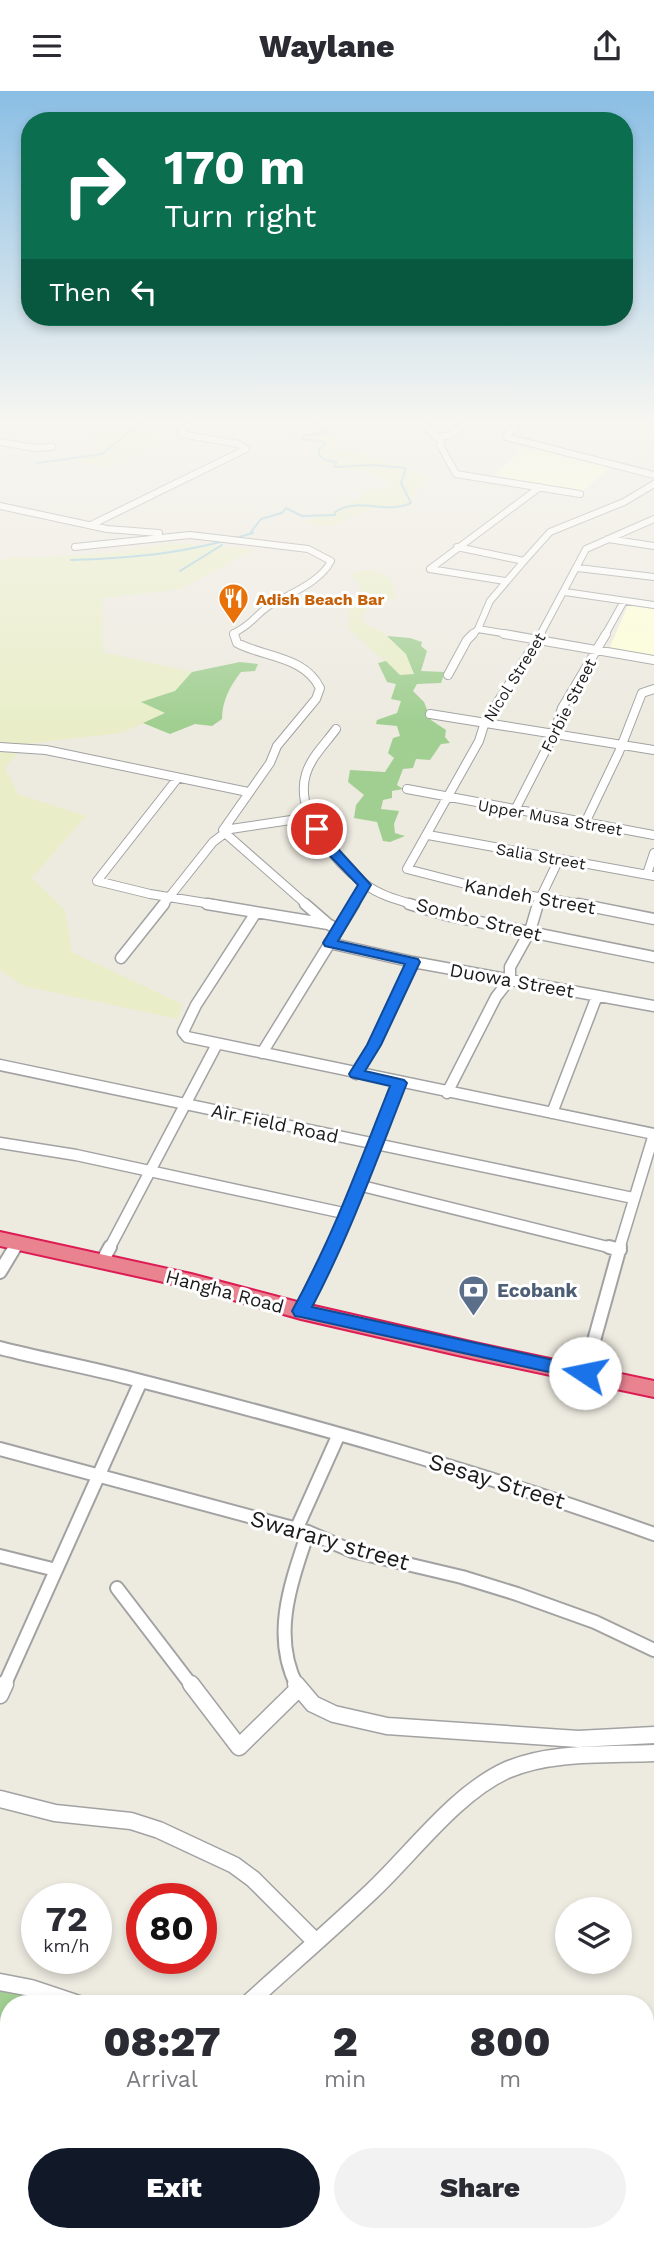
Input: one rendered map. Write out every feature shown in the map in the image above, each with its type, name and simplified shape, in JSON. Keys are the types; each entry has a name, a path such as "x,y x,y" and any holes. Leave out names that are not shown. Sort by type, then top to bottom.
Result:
{"highway":[{"name":"Hangha Road","path":"9,1241 103,1260 301,1311 654,1389"}],"street":[{"path":"84,522 107,529 271,543 308,549 331,561 327,569 284,599 267,607 251,625 234,633 237,643 246,649 297,665 317,679 320,688 316,699 277,746 270,763 224,831 121,958"},
{"path":"491,522 430,569 505,581"},
{"path":"448,675 467,640 478,629 488,604 505,581 550,532 574,522"},
{"name":"Nicol Streeet","path":"407,869 479,741 485,722 565,591 586,549 646,522"},
{"path":"75,547 190,535"},
{"path":"605,539 654,546"},
{"path":"457,547 524,561"},
{"path":"578,568 654,577"},
{"path":"565,591 654,605"},
{"name":"Forbie Street","path":"515,810 554,734 555,724 624,601"},
{"path":"478,629 654,660"},
{"path":"585,823 622,745 642,693 654,689"},
{"path":"430,714 654,750"},
{"name":"Sombo Street","path":"336,729 309,766 306,775 306,804 326,842 365,885 428,910 654,957"},
{"path":"0,747 38,748 248,792"},
{"path":"177,779 97,880 109,886 332,927"},
{"name":"Upper Musa Street","path":"407,789 654,835"},
{"path":"224,831 311,817"},
{"path":"224,831 332,927"},
{"name":"Salia Street","path":"428,835 651,875"},
{"path":"651,875 654,853"},
{"path":"447,1093 496,996 510,979 510,967 530,931 533,913 559,859"},
{"name":"Kandeh Street","path":"407,869 477,887 542,896 654,919"},
{"path":"262,1053 330,943 332,927 365,885"},
{"path":"255,914 196,1005 183,1032 187,1037 654,1134 633,1198 585,1373"},
{"name":"Duowa Street","path":"330,943 413,962 654,1006"},
{"path":"356,1074 374,1045 413,962"},
{"path":"552,1113 597,996"},
{"path":"103,1260 217,1044"},
{"name":"Air Field Road","path":"0,1065 633,1198"},
{"path":"301,1311 326,1266 399,1083"},
{"path":"0,1143 76,1155 348,1214"},
{"path":"358,1185 620,1250"},
{"path":"0,1272 9,1241"},
{"name":"Sesay Street","path":"0,1348 141,1381 339,1434 514,1485 654,1534"},
{"path":"1,1690 141,1381"},
{"path":"339,1434 302,1531 284,1621 283,1644 289,1669 298,1689 309,1704 353,1719 398,1727 589,1739 654,1735"},
{"name":"Swarary street","path":"0,1449 302,1531 352,1551 462,1577 595,1622 654,1650"},
{"path":"0,1556 56,1570"},
{"path":"117,1588 239,1747 298,1689"},
{"path":"549,1736 555,1758"},
{"path":"257,1995 477,1789 509,1769 555,1758 654,1753"},
{"path":"0,1799 55,1813 131,1821 159,1830 234,1865 253,1879 316,1942"},
{"path":"0,1982 52,1995"}],"shaded area":[{"path":"303,522 339,522 331,526"},
{"path":"173,543 255,549 181,589 103,598 103,652 192,672 175,691 142,702 166,713 121,733 25,744 5,768 18,794 86,816 32,878 65,910 72,952 182,1004 178,1019 23,986 0,970 0,560 104,554"},
{"path":"375,570 391,580 396,598 371,603 361,619 368,627 376,628 389,638 406,654 414,674 400,675 349,629 348,612 360,590 360,583 349,574"},
{"path":"629,603 654,607 654,655 609,649"}],"green space":[{"path":"387,636 422,642 421,646 427,651 421,671 445,672 441,683 417,684 413,691 424,702 431,720 446,730 445,737 450,743 441,744 430,760 416,759 413,768 403,769 397,785 403,789 392,791 392,798 383,800 381,809 399,811 394,824 395,833 405,836 390,842 383,841 377,822 354,818 356,805 364,795 348,782 350,770 385,772 394,758 388,753 393,738 400,736 397,726 376,724 377,720 397,713 401,701 391,699 396,684 387,682 378,663 386,661 400,675 414,674 406,654"},
{"path":"240,662 258,664 255,671 241,672 237,677 225,700 222,719 212,726 195,724 170,734 143,723 165,713 141,702 175,691 192,672"},
{"path":"0,1975 37,1995 0,1995"}],"waterway":[{"path":"71,560 119,558 184,550 253,533 251,532 258,522"},
{"path":"180,571 222,545"}],"place":[{"name":"Adish Beach Bar","path":"233,626"},
{"name":"Ecobank","path":"474,1317"}],"route":[{"path":"317,829 335,854 365,885 357,893 330,943 413,962 405,984 374,1045 356,1074 399,1083 326,1266 301,1311 585,1373"}]}
